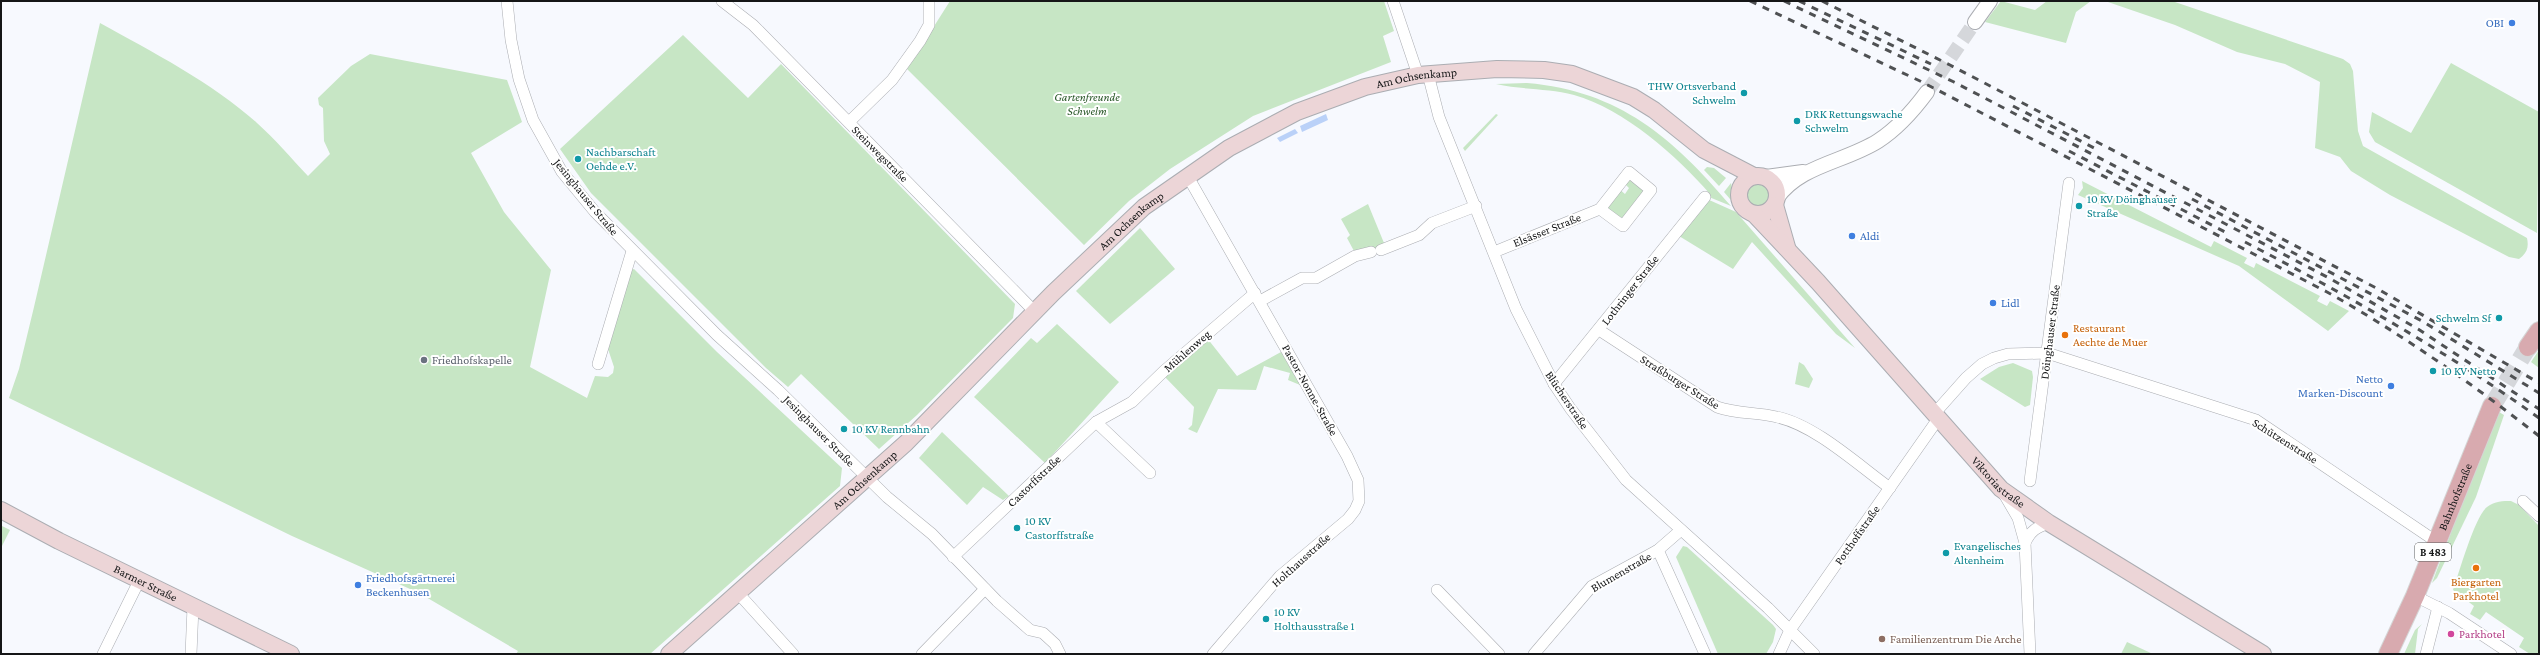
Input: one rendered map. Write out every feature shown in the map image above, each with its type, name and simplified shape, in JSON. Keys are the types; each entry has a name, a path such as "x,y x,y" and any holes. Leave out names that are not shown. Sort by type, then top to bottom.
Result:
{"main road":[{"name":"Am Ochsenkamp","path":"669,654 868,478 936,413 1034,311 1144,207 1187,175 1228,148 1297,112 1365,87 1423,74 1517,68 1572,74 1633,97 1654,110 1704,150 1740,190"},
{"name":"Am Ochsenkamp","path":"1704,150 1760,177"},
{"path":"1760,177 1775,186 1776,202 1766,213 1754,214 1742,205 1740,190 1745,181 1760,177"},
{"name":"Viktoriastraße","path":"1776,202 1787,247"},
{"name":"Viktoriastraße","path":"1754,214 1764,222 1773,236 1787,247 2001,489 2049,523 2263,654"},
{"path":"2528,347 2539,331"},
{"name":"Bahnhofstraße","path":"2388,654 2415,596 2492,406"},
{"name":"Barmer Straße","path":"2,513 291,654"}],"street":[{"name":"Jesinghauser Straße","path":"508,1 511,40 519,79 533,120 546,147 562,172 632,251 887,497 932,534 985,589 1030,630 1043,633 1055,644 1060,654"},
{"name":"Steinwegstraße","path":"722,1 753,24 1034,311"},
{"path":"849,122 892,80 920,41 929,25 928,1"},
{"name":"Blücherstraße","path":"1393,1 1516,309 1554,384 1571,409 1626,480 1790,630 1814,654"},
{"path":"1975,22 1990,1"},
{"path":"1776,202 1789,184 1811,171 1877,142 1904,120 1927,92"},
{"path":"1760,177 1811,171"},
{"path":"1628,172 1651,190 1622,226 1600,209 1628,172"},
{"name":"Pastor-Nonne-Straße","path":"1187,175 1325,415 1358,480"},
{"name":"Döinghauser Straße","path":"2030,481 2069,183"},
{"name":"Lothringer Straße","path":"1554,384 1705,197"},
{"path":"1258,297 1302,278 1316,278 1355,256 1376,251 1419,235 1432,222 1476,206"},
{"name":"Elsässer Straße","path":"1494,252 1600,209"},
{"path":"598,364 632,251"},
{"name":"Mühlenweg","path":"1120,411 1258,297"},
{"name":"Straßburger Straße","path":"1599,330 1717,407 1737,413 1777,417 1795,423 1816,435 1890,488"},
{"name":"Potthoffstraße","path":"1779,654 1790,630 1890,488 1936,417 1974,370 1994,358 2008,354 2047,354"},
{"name":"Schützenstraße","path":"2047,354 2256,420 2437,542"},
{"name":"Castorffstraße","path":"953,557 1096,422 1120,411"},
{"path":"1096,422 1150,473"},
{"name":"Holthausstraße","path":"1213,654 1280,576 1348,519 1359,500 1358,480"},
{"path":"2001,489 2018,518 2025,543 2030,654"},
{"path":"2523,501 2539,516"},
{"path":"2025,543 2034,529 2049,523"},
{"name":"Blumenstraße","path":"1534,654 1592,586 1658,550 1681,530"},
{"path":"1658,550 1705,654"},
{"path":"103,654 140,579"},
{"path":"922,654 985,589"},
{"path":"1437,590 1499,654"},
{"path":"738,592 793,654"},
{"path":"2415,596 2438,607 2511,654"},
{"path":"191,654 193,607"},
{"path":"2426,654 2438,607"}],"green space":[{"name":"Gartenfreunde Schwelm","path":"950,1 1384,1 1394,31 1383,36 1391,62 1253,116 1170,169 1129,201 1084,245 907,69"},
{"path":"2001,1 2035,10 2047,1 2091,1 2076,12 2066,43 1985,22"},
{"path":"2105,1 2172,1 2343,59 2350,64 2353,71 2358,131 2363,146 2527,238 2528,245 2526,252 2519,259 2509,257 2390,195 2351,171 2340,157 2315,148 2320,82 2285,64 2237,52 2175,25"},
{"path":"100,23 182,69 222,95 264,129 308,176 330,154 324,141 323,108 319,105 318,98 351,66 370,54 507,80 522,122 471,153 504,212 551,270 530,367 587,398 595,376 608,377 613,373 614,367 608,349 631,270 634,269 717,352 842,468 840,486 650,654 516,654 518,651 419,593 292,536 9,398 19,369"},
{"path":"683,35 748,98 781,64 1015,304 1013,318 917,415 879,449 801,374 788,387 766,368 591,193 560,149"},
{"path":"2451,63 2539,112 2537,233 2375,142 2369,132 2372,112 2411,133"},
{"path":"1527,83 1560,88 1590,96 1617,108 1642,122 1688,159 1731,206 1709,197 1710,194 1682,164 1630,122 1612,111 1574,95 1496,84"},
{"path":"1496,114 1498,115 1465,151 1463,148"},
{"path":"1707,167 1714,168 1726,178 1719,186 1704,170"},
{"path":"1630,180 1643,190 1643,193 1624,217 1620,218 1605,207 1619,189 1625,194 1629,188 1624,183"},
{"path":"2082,181 2211,247 2214,241 2247,258 2244,263 2254,268 2256,263 2320,296 2317,301 2327,306 2330,301 2349,311 2328,331 2239,266 2078,195 2083,188"},
{"path":"1758,182 1767,186 1771,195 1767,204 1758,208 1749,204 1745,195 1749,186"},
{"path":"1731,183 1736,206 1724,192"},
{"path":"1707,199 1736,212 1855,348 1836,334 1752,242 1733,269 1679,236"},
{"path":"1368,204 1384,243 1373,250 1354,251 1347,238 1350,235 1341,219"},
{"path":"1140,228 1175,269 1110,324 1076,291"},
{"path":"1057,324 1119,382 1045,463 974,397 1031,338 1037,343"},
{"path":"1207,338 1237,376 1281,352 1300,385 1288,380 1290,373 1264,366 1256,390 1218,389 1197,433 1188,429 1192,425 1194,407 1164,376"},
{"path":"2539,350 2539,368 2531,362"},
{"path":"1799,362 1804,365 1813,379 1809,388 1795,384"},
{"path":"2013,363 2032,371 2033,377 2030,405 2025,407 1980,379 1999,367"},
{"path":"2499,412 2504,415 2476,497 2437,578 2432,583 2492,424"},
{"path":"942,432 1009,496 1003,500 983,487 967,505 919,458"},
{"path":"2511,501 2519,505 2539,526 2539,654 2530,654 2519,647 2524,638 2486,612 2480,620 2470,614 2474,606 2453,590 2477,521 2482,512 2496,502"},
{"path":"2,526 10,530 1,548 1,528"},
{"path":"1683,546 1687,547 1773,625 1776,629 1773,642 1766,654 1718,654 1676,557"},
{"path":"2422,624 2418,629 2415,654 2404,654 2415,630"},
{"path":"2127,642 2153,654 2121,654"}],"water":[{"path":"1326,114 1328,120 1302,132 1300,126"},
{"path":"1295,129 1298,133 1280,142 1277,138"}],"tunnel":[{"path":"1927,92 1975,22"},
{"path":"2492,406 2528,347"}],"railway":[{"path":"1750,1 1920,81 2327,292 2355,308 2436,360 2539,436"},
{"path":"1784,1 1954,82 2329,278 2418,329 2539,409"},
{"path":"1799,1 1931,64"},
{"path":"1822,1 1950,65 2378,289 2539,383"},
{"path":"2013,106 2098,150"},
{"path":"2069,151 2227,233"},
{"path":"2192,199 2422,321 2539,393"},
{"path":"2245,242 2321,282 2432,347 2504,393 2539,418"}],"place":[{"name":"OBI","path":"2512,23"},
{"name":"THW Ortsverband Schwelm","path":"1744,93"},
{"name":"DRK Rettungswache Schwelm","path":"1797,121"},
{"name":"Nachbarschaft Oehde e.V.","path":"578,159"},
{"name":"10 KV Döinghauser Straße","path":"2079,206"},
{"name":"Aldi","path":"1852,236"},
{"name":"Lidl","path":"1993,303"},
{"name":"Schwelm Sf","path":"2499,318"},
{"name":"Restaurant Aechte de Muer","path":"2065,335"},
{"name":"Friedhofskapelle","path":"424,360"},
{"name":"10 KV Netto","path":"2433,371"},
{"name":"Netto Marken-Discount","path":"2391,386"},
{"name":"10 KV Rennbahn","path":"844,429"},
{"name":"10 KV Castorffstraße","path":"1017,528"},
{"name":"Evangelisches Altenheim","path":"1946,553"},
{"name":"Biergarten Parkhotel","path":"2476,568"},
{"name":"Friedhofsgärtnerei Beckenhusen","path":"358,585"},
{"name":"10 KV Holthausstraße 1","path":"1266,619"},
{"name":"Parkhotel","path":"2451,634"},
{"name":"Familienzentrum Die Arche","path":"1882,639"}]}
